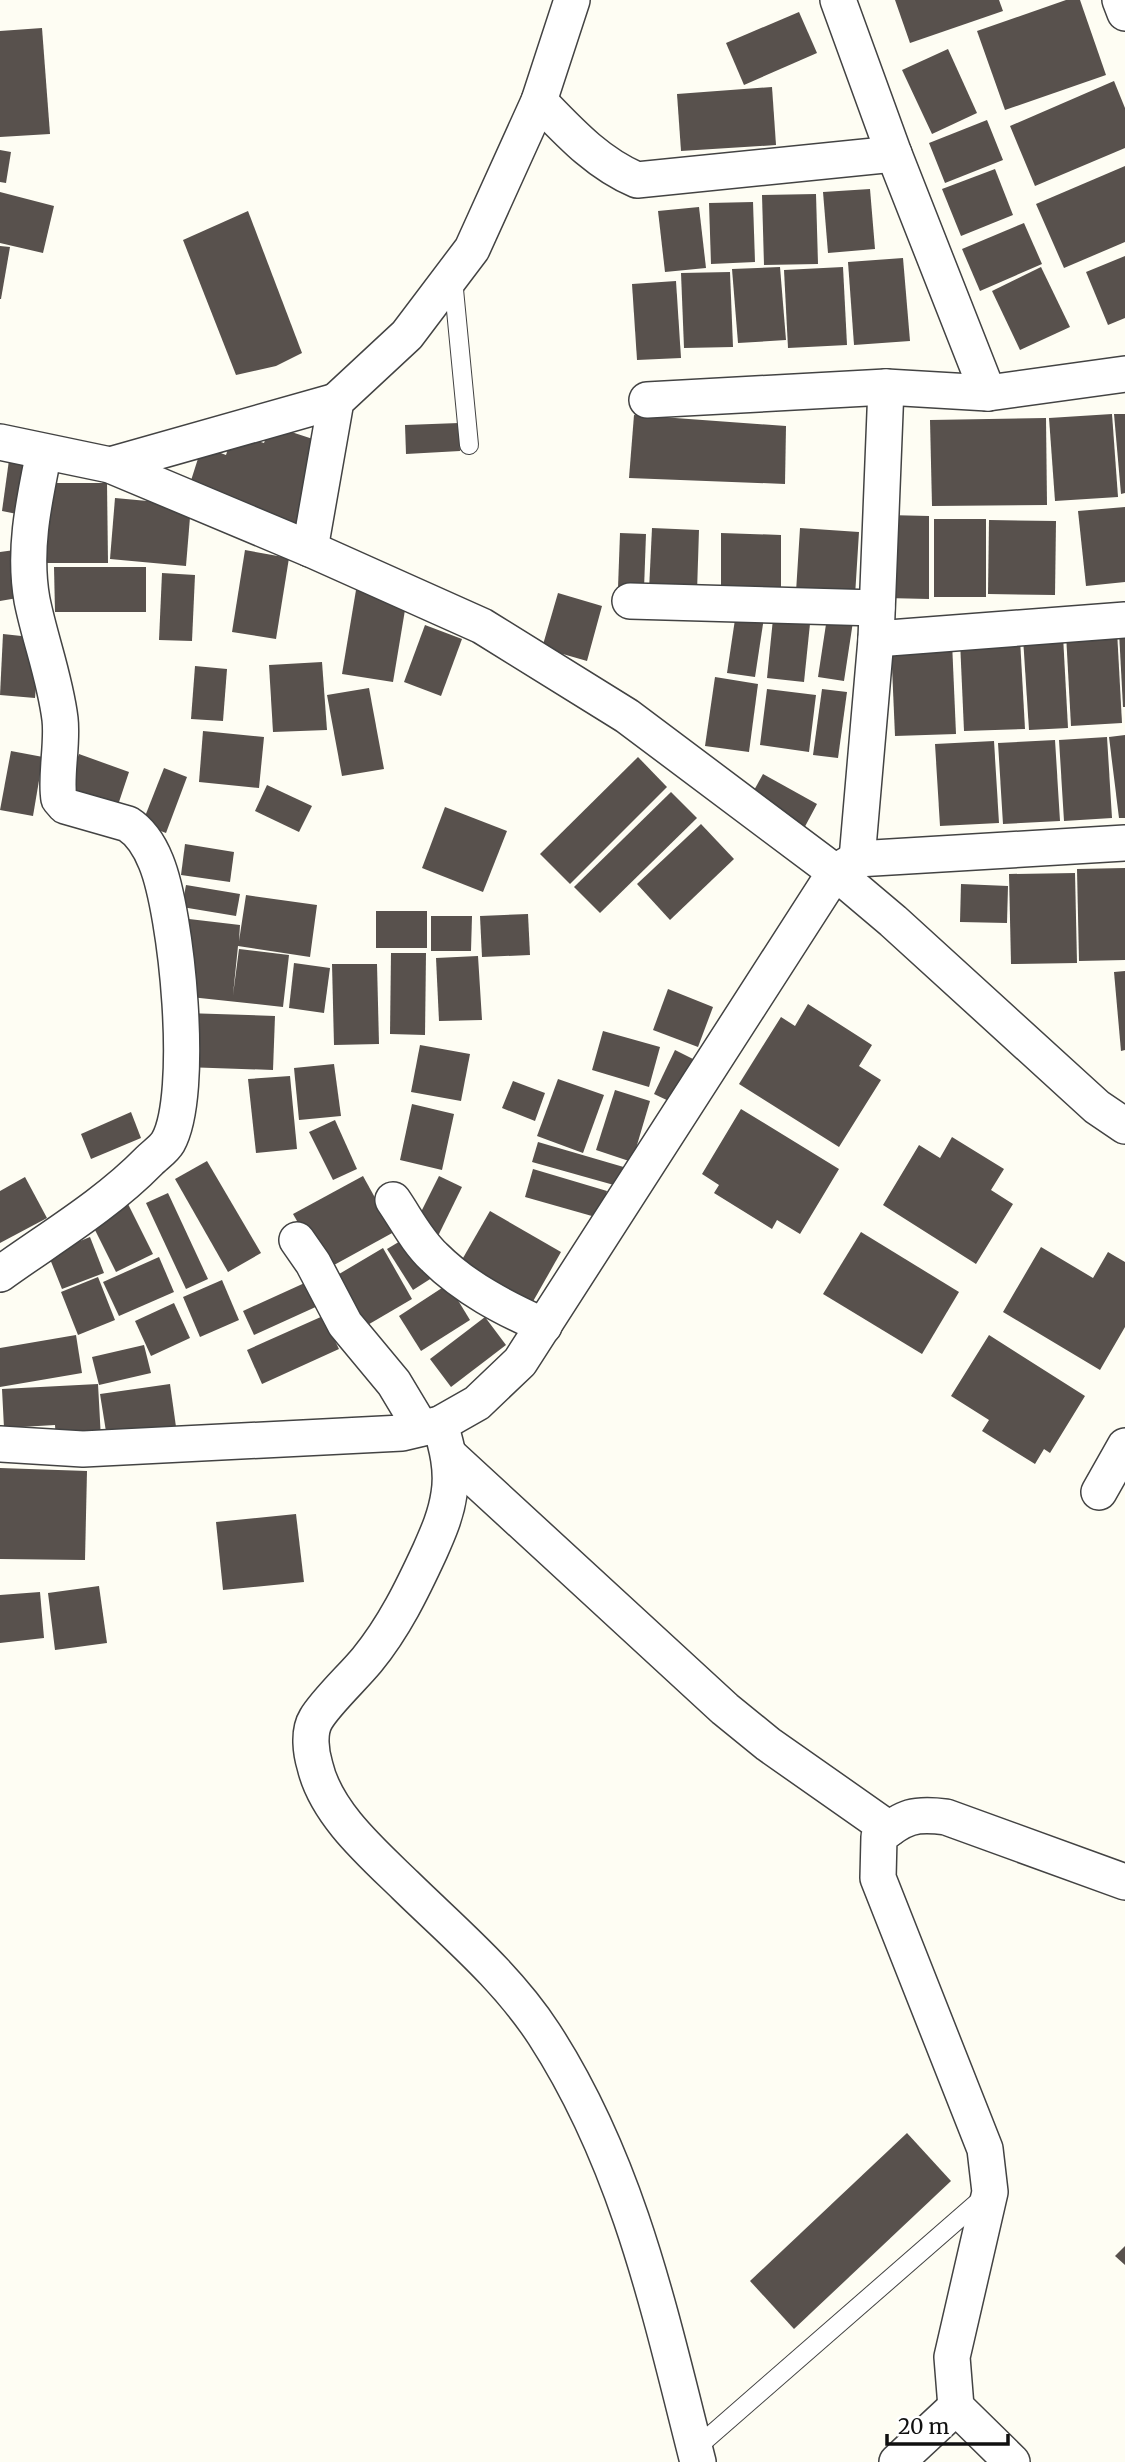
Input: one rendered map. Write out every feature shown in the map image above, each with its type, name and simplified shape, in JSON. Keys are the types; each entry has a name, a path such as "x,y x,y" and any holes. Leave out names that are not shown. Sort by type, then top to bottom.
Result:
{"street":[{"path":"110,465 335,401 407,335 472,250 539,101 572,0"},
{"path":"838,0 894,154 988,393"},
{"path":"1120,0 1125,13"},
{"path":"539,101 583,146 618,172 637,180 894,154"},
{"path":"647,400 886,387 988,393 1125,374"},
{"path":"0,1444 83,1449 402,1433 437,1435 477,1403 520,1362 846,866 877,623 886,387"},
{"path":"310,549 335,401"},
{"path":"0,442 110,465 310,549 482,626 627,716 846,866 912,937 1116,1112"},
{"path":"0,1274 127,1184 167,1142 179,1104 181,1013 166,898 158,865 137,830 128,824 65,806 59,799 61,722 54,680 32,599 28,555 32,510 44,452"},
{"path":"630,601 877,623 1125,620"},
{"path":"846,866 1125,843"},
{"path":"393,1200 433,1256 456,1276 501,1307 544,1326"},
{"path":"297,1240 313,1263 345,1324 437,1435 725,1709 768,1744 889,1829"},
{"path":"437,1435 449,1494 443,1521 407,1602 369,1657 314,1721 311,1746 316,1770 327,1795 356,1838 513,1990 544,2035 579,2095 610,2159 645,2255 697,2455"},
{"path":"1099,1492 1125,1446"},
{"path":"1012,2462 956,2407 952,2357 990,2192 985,2149 878,1878 879,1837 905,1819 923,1814 946,1817 1125,1882"},
{"path":"897,2462 956,2407"}],"lane":[{"path":"453,275 469,445"},
{"path":"697,2455 990,2192"}],"building":[{"path":"895,0 999,0 1003,11 910,43"},
{"path":"1066,0 1080,0 1106,75 1005,110 977,31"},
{"path":"799,12 817,53 744,85 726,43"},
{"path":"42,28 50,134 0,137 0,31"},
{"path":"948,49 977,113 932,134 902,70"},
{"path":"1114,81 1125,108 1125,148 1035,186 1010,126"},
{"path":"772,87 776,145 681,151 677,94"},
{"path":"987,120 1003,160 945,183 929,143"},
{"path":"0,150 11,152 6,183 0,182"},
{"path":"1125,166 1125,242 1064,268 1036,204"},
{"path":"995,169 1013,215 961,236 942,189"},
{"path":"870,189 875,249 828,253 823,192"},
{"path":"0,192 54,206 43,253 0,243"},
{"path":"816,194 818,264 764,265 762,195"},
{"path":"753,202 755,262 711,264 709,203"},
{"path":"699,207 706,268 665,272 658,211"},
{"path":"248,211 302,353 276,366 236,375 183,240"},
{"path":"1024,223 1042,264 980,291 962,249"},
{"path":"0,246 10,247 1,299 0,299"},
{"path":"1125,256 1125,318 1108,325 1086,272"},
{"path":"903,258 910,341 854,345 848,262"},
{"path":"780,267 786,340 738,343 732,269"},
{"path":"843,267 847,345 788,348 784,270"},
{"path":"1041,267 1070,327 1020,350 992,291"},
{"path":"730,272 733,347 684,348 681,273"},
{"path":"676,281 681,358 637,360 632,284"},
{"path":"1112,414 1118,497 1055,501 1049,418"},
{"path":"1114,414 1125,414 1125,493 1121,494"},
{"path":"634,415 786,426 785,484 629,478"},
{"path":"1046,418 1047,505 932,506 930,420"},
{"path":"459,423 460,451 406,454 405,425"},
{"path":"270,425 322,442 298,532 187,493 202,446 226,455 233,433 264,443"},
{"path":"9,460 34,465 27,516 2,511"},
{"path":"39,483 107,483 108,563 40,563"},
{"path":"115,498 191,505 186,566 110,559"},
{"path":"1125,507 1125,582 1086,586 1078,511"},
{"path":"887,515 929,516 929,599 886,598"},
{"path":"934,519 986,519 986,597 934,597"},
{"path":"989,520 1056,521 1055,595 988,594"},
{"path":"652,528 699,530 697,592 649,590"},
{"path":"800,528 859,532 855,596 796,592"},
{"path":"620,533 646,534 644,589 618,588"},
{"path":"721,533 781,535 781,592 721,592"},
{"path":"22,549 29,596 0,601 0,552"},
{"path":"245,550 289,558 276,639 232,632"},
{"path":"54,567 146,567 146,612 55,612"},
{"path":"162,573 195,575 192,641 159,640"},
{"path":"356,590 407,598 393,682 342,674"},
{"path":"558,593 602,606 587,661 542,648"},
{"path":"737,606 765,611 755,677 727,673"},
{"path":"774,609 811,614 804,682 767,678"},
{"path":"828,611 854,615 844,681 818,677"},
{"path":"425,625 462,639 441,696 404,682"},
{"path":"1117,631 1122,723 1071,726 1066,634"},
{"path":"1119,632 1125,632 1125,707 1123,707"},
{"path":"3,634 40,638 35,698 0,695"},
{"path":"1063,636 1068,728 1029,730 1023,638"},
{"path":"1020,639 1025,729 964,731 960,641"},
{"path":"952,642 956,734 895,736 891,644"},
{"path":"322,662 327,730 273,732 269,665"},
{"path":"195,666 227,669 223,721 191,719"},
{"path":"715,677 758,684 749,752 705,746"},
{"path":"369,688 384,769 342,776 327,695"},
{"path":"767,689 816,695 809,752 760,745"},
{"path":"822,689 847,692 838,758 813,755"},
{"path":"203,731 264,737 259,788 199,782"},
{"path":"1125,735 1125,818 1119,818 1109,737"},
{"path":"1107,737 1112,818 1064,821 1059,740"},
{"path":"1055,740 1060,821 1003,824 998,743"},
{"path":"994,741 999,823 940,826 935,744"},
{"path":"11,751 43,757 33,816 0,810"},
{"path":"79,754 129,772 118,805 67,787"},
{"path":"638,757 667,787 570,884 540,854"},
{"path":"164,768 187,777 166,833 142,824"},
{"path":"763,774 817,804 801,834 747,803"},
{"path":"267,785 312,806 299,832 255,811"},
{"path":"671,792 697,818 600,913 574,887"},
{"path":"445,807 507,831 483,892 422,868"},
{"path":"701,824 734,859 670,920 637,884"},
{"path":"185,844 234,852 230,882 181,875"},
{"path":"1125,868 1125,960 1079,961 1077,869"},
{"path":"1075,873 1077,963 1011,964 1009,874"},
{"path":"961,884 1008,886 1007,923 960,922"},
{"path":"186,885 240,894 236,916 182,907"},
{"path":"246,895 317,905 310,957 238,946 233,995 239,949 289,955 283,1007 181,996 189,919 240,925 239,941"},
{"path":"376,911 427,911 427,948 376,948"},
{"path":"528,914 530,955 482,957 480,916"},
{"path":"431,916 472,916 471,951 431,951"},
{"path":"391,953 426,953 425,1035 390,1034"},
{"path":"478,956 482,1020 439,1021 436,958"},
{"path":"294,963 330,968 324,1013 289,1008"},
{"path":"332,964 377,964 379,1044 334,1045"},
{"path":"1125,971 1125,1050 1121,1051 1114,972"},
{"path":"668,989 713,1007 698,1047 653,1030"},
{"path":"808,1004 872,1045 859,1066 881,1080 839,1147 739,1084 781,1017 795,1026"},
{"path":"185,1013 275,1016 273,1070 184,1067"},
{"path":"603,1031 660,1047 649,1087 592,1070"},
{"path":"420,1045 470,1054 461,1101 411,1092"},
{"path":"675,1050 693,1059 673,1103 654,1094"},
{"path":"334,1064 341,1116 299,1120 294,1068"},
{"path":"290,1076 297,1149 256,1153 248,1079"},
{"path":"558,1079 604,1095 583,1153 537,1136"},
{"path":"513,1081 545,1093 535,1121 502,1108"},
{"path":"615,1090 650,1101 632,1162 596,1150"},
{"path":"412,1104 454,1114 442,1170 400,1160"},
{"path":"741,1109 839,1169 800,1234 777,1220 772,1229 714,1193 719,1185 702,1174"},
{"path":"131,1112 141,1138 91,1159 81,1134"},
{"path":"335,1120 357,1169 333,1180 309,1132"},
{"path":"952,1137 1004,1169 991,1190 1013,1204 976,1264 883,1205 919,1145 940,1158"},
{"path":"538,1142 627,1168 621,1187 532,1162"},
{"path":"207,1161 261,1253 228,1272 175,1179"},
{"path":"533,1169 607,1191 599,1218 525,1197"},
{"path":"363,1176 394,1232 325,1270 293,1214"},
{"path":"439,1176 462,1187 438,1236 415,1224"},
{"path":"25,1177 47,1218 0,1243 0,1191"},
{"path":"168,1193 208,1279 186,1289 146,1203"},
{"path":"128,1204 153,1254 116,1272 91,1222"},
{"path":"490,1211 561,1252 531,1305 459,1265"},
{"path":"861,1232 959,1292 922,1354 823,1294"},
{"path":"412,1234 438,1274 413,1290 387,1249"},
{"path":"90,1237 104,1273 62,1289 48,1254"},
{"path":"1041,1247 1093,1278 1108,1252 1125,1262 1125,1327 1100,1370 1003,1312"},
{"path":"383,1248 412,1299 359,1330 329,1280"},
{"path":"159,1257 174,1292 119,1316 103,1282"},
{"path":"98,1277 115,1320 78,1335 61,1292"},
{"path":"222,1280 239,1320 200,1337 183,1297"},
{"path":"309,1281 320,1305 254,1335 243,1311"},
{"path":"448,1284 470,1320 421,1351 399,1316"},
{"path":"174,1303 190,1338 151,1356 135,1321"},
{"path":"323,1316 339,1349 262,1384 247,1350"},
{"path":"485,1317 506,1345 451,1387 430,1359"},
{"path":"76,1335 82,1373 0,1387 0,1348"},
{"path":"989,1335 1085,1396 1050,1453 1044,1449 1035,1464 982,1431 989,1420 951,1396"},
{"path":"144,1345 151,1373 99,1385 92,1357"},
{"path":"98,1384 101,1439 56,1441 55,1425 4,1428 2,1389"},
{"path":"170,1384 177,1434 108,1444 100,1394"},
{"path":"0,1468 87,1471 85,1560 0,1559"},
{"path":"296,1514 304,1582 223,1590 216,1522"},
{"path":"99,1586 107,1643 55,1650 48,1593"},
{"path":"40,1592 44,1638 0,1643 0,1595"},
{"path":"907,2133 951,2181 794,2329 750,2281"},
{"path":"1125,2246 1125,2265 1115,2256"}]}
